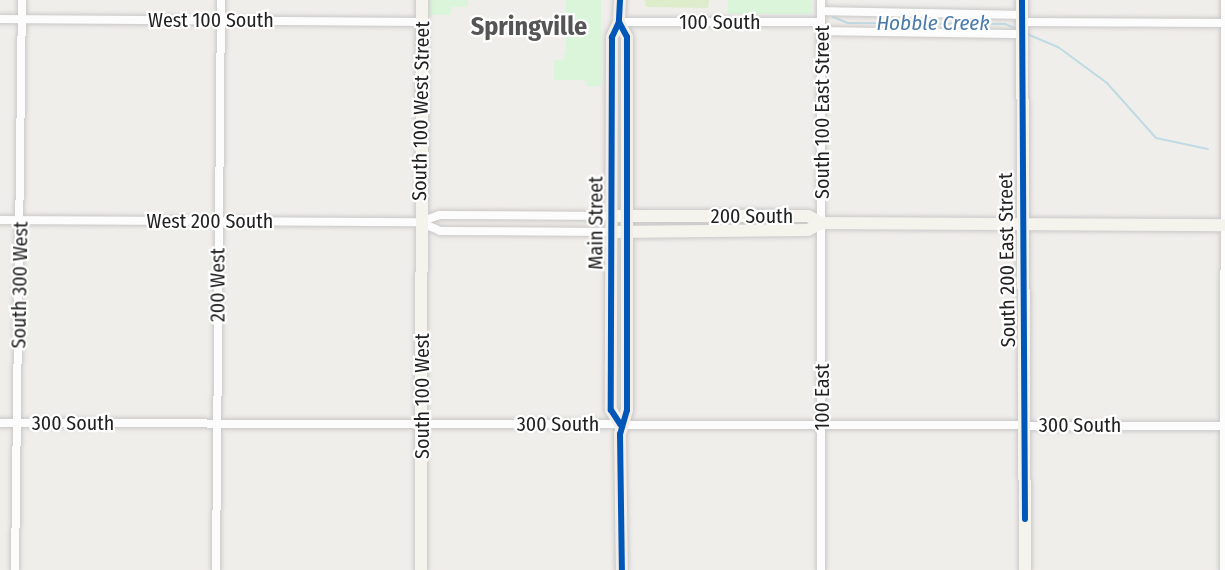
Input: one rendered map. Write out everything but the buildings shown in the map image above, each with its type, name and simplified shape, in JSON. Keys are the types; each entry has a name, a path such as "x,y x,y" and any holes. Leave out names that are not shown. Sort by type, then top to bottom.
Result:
{"main road":[{"name":"Main Street","path":"620,0 619,22 612,37 611,410 620,424"},
{"name":"Main Street","path":"619,22 627,37 627,410 620,424 622,570"}],"street":[{"name":"South 300 West","path":"15,570 22,0"},
{"name":"200 West","path":"216,570 220,0"},
{"name":"South 100 West Street","path":"420,222 422,0"},
{"name":"South 100 East Street","path":"821,0 822,223"},
{"name":"South 200 East Street","path":"1022,0 1025,570"},
{"path":"1224,570 1225,0"},
{"path":"821,11 1023,24 1225,23"},
{"name":"West 100 South","path":"0,19 423,22"},
{"name":"100 South","path":"619,22 821,27 1023,24"},
{"name":"200 South","path":"420,222 439,214 808,216 822,223"},
{"name":"West 200 South","path":"0,220 420,222"},
{"name":"200 South","path":"420,222 440,231 613,232 807,230 822,223"},
{"name":"South 100 West","path":"420,222 422,570"},
{"path":"822,223 1022,226 1224,225"},
{"name":"100 East","path":"821,570 822,223"},
{"name":"300 South","path":"0,423 1224,426"}],"green space":[{"path":"428,0 468,0 468,7 452,7 451,15 430,15"},
{"path":"566,0 601,0 601,86 587,87 585,80 554,80 554,60 563,60 566,46"},
{"path":"645,0 709,0 708,8 646,7"},
{"path":"728,0 811,0 811,14 728,14"}],"waterway":[{"name":"Hobble Creek","path":"833,17 848,23 1005,24 1019,30"},
{"name":"Hobble Creek","path":"1027,34 1058,47 1107,83 1156,138 1208,149"}],"cycle path":[{"path":"620,0 619,22 612,37 611,410 620,424"},
{"path":"1022,0 1025,519"},
{"path":"619,22 627,37 627,410 620,434 622,570"}],"district":[{"name":"Springville","path":"529,27"}]}
